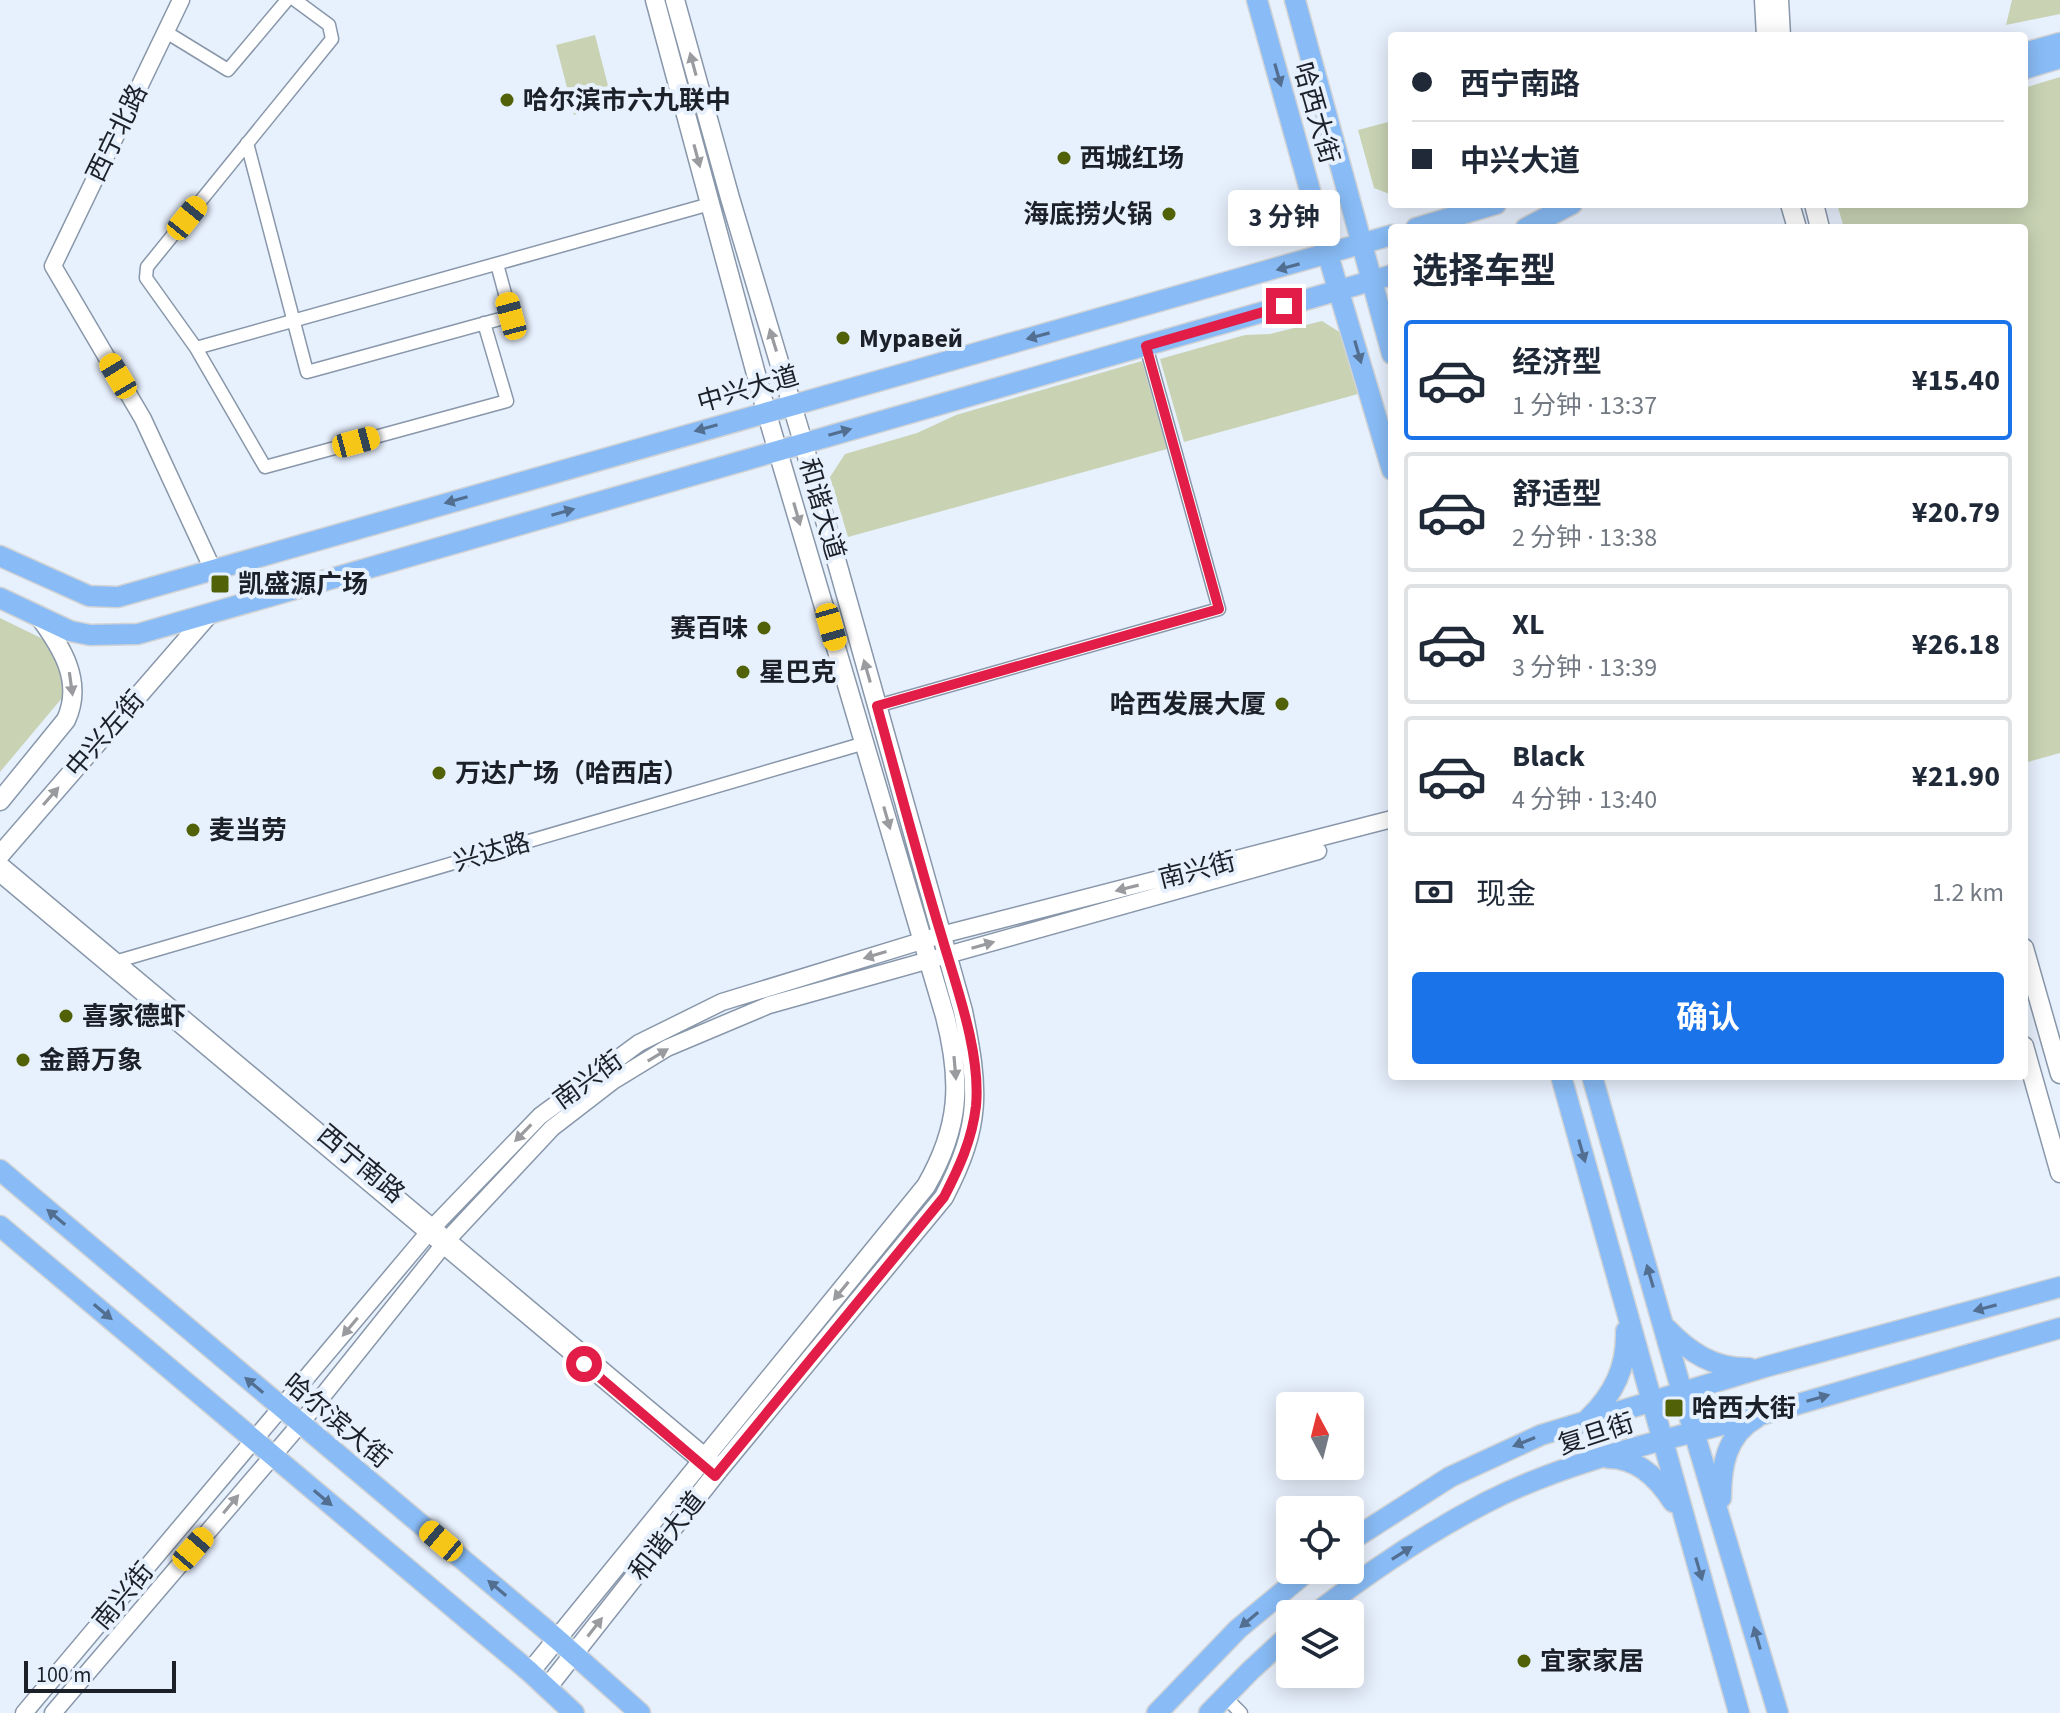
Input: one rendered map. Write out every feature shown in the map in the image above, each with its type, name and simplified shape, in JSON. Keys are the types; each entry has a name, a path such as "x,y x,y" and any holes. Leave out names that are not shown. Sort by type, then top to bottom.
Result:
{"main road":[{"name":"和谐大道","path":"530,1672 944,1197 962,1162 971,1131 976,1084 963,1011 947,955 932,938 865,743 766,411 655,0"},
{"name":"和谐大道","path":"547,1688 711,1465 926,1186 945,1151 956,1104 952,1043 929,961 932,938 877,706 675,0"},
{"name":"哈西大街","path":"1257,0 1388,456"},
{"name":"哈西大街","path":"1295,0 1363,244 1382,278 1388,324"},
{"path":"1764,0 1766,32"},
{"path":"1779,0 1781,32"},
{"path":"2028,52 2060,43"},
{"path":"2028,68 2060,58"},
{"path":"1429,224 1483,208"},
{"path":"1534,224 1564,208"},
{"name":"中兴大道","path":"0,556 89,596 118,597 1388,236"},
{"path":"0,598 70,631 90,635 138,634 1382,278"},
{"name":"中兴左街","path":"0,855 210,613"},
{"name":"中兴左街","path":"0,801 66,720 71,709 72,684 67,663 38,615"},
{"path":"2028,962 2060,1074"},
{"path":"2028,1060 2060,1173"},
{"path":"1562,1080 1739,1713"},
{"path":"1593,1080 1778,1713"},
{"name":"哈尔滨大街","path":"0,1170 557,1639 640,1713"},
{"path":"0,1226 530,1672 574,1713"},
{"name":"复旦街","path":"1364,1532 1450,1477 1500,1452 1586,1421 1765,1367 2060,1287"},
{"path":"1586,1421 1611,1393 1622,1372 1626,1347 1625,1307"},
{"path":"1664,1325 1683,1346 1702,1359 1740,1368 1765,1367"},
{"name":"复旦街","path":"1333,1600 1356,1582 1488,1502 1600,1459 2060,1328"},
{"path":"1721,1514 1722,1473 1726,1454 1742,1428 1767,1413"},
{"path":"1600,1459 1620,1458 1638,1464 1664,1487 1685,1520"},
{"path":"1157,1713 1238,1629 1292,1584"},
{"path":"1209,1713 1276,1648"}],"street":[{"name":"西宁北路","path":"181,0 53,266 143,419 213,570"},
{"path":"166,32 228,70 287,0"},
{"path":"295,0 329,25 332,39 147,267 146,278 196,348 265,467 507,401 484,323"},
{"path":"247,143 307,372 511,316 497,264"},
{"path":"196,348 710,204"},
{"path":"877,706 1219,609 1146,346"},
{"name":"兴达路","path":"118,961 865,743"},
{"name":"南兴街","path":"24,1713 431,1229 540,1116 639,1043 722,1002 932,938 1388,820"},
{"name":"南兴街","path":"53,1713 301,1423 446,1242 552,1128 613,1081 667,1048 769,1005 1388,831"},
{"name":"西宁南路","path":"0,862 711,1465"},
{"name":"西宁南路","path":"0,876 431,1229"},
{"path":"1225,1697 1241,1713"}],"green space":[{"path":"2012,0 2060,0 2060,14 2006,25"},
{"path":"595,35 613,105 574,115 556,45"},
{"path":"2060,77 2060,753 2028,762 2028,224 1843,224 1838,208 2028,208 2028,87"},
{"path":"1388,122 1388,193 1374,188 1358,130"},
{"path":"1322,321 1341,333 1358,394 1184,442 1160,359 1245,335 1270,334"},
{"path":"1142,361 1167,449 848,537 830,477 845,454 917,433 956,415"},
{"path":"0,618 43,639 57,652 63,681 62,698 0,772"}],"place":[{"name":"哈尔滨市六九联中","path":"507,100"},
{"name":"西城红场","path":"1064,158"},
{"name":"海底捞火锅","path":"1169,214"},
{"name":"Муравей","path":"843,338"},
{"name":"凯盛源广场","path":"220,584"},
{"name":"赛百味","path":"764,628"},
{"name":"星巴克","path":"743,672"},
{"name":"哈西发展大厦","path":"1282,704"},
{"name":"万达广场（哈西店）","path":"439,773"},
{"name":"麦当劳","path":"193,830"},
{"name":"喜家德虾","path":"66,1016"},
{"name":"金爵万象","path":"23,1060"},
{"name":"哈西大街","path":"1674,1408"},
{"name":"宜家家居","path":"1524,1661"}],"route":[{"path":"584,1364 715,1476 944,1197 970,1140 976,1105 974,1068 963,1011 877,706 1219,609 1146,346 1284,306"}]}
